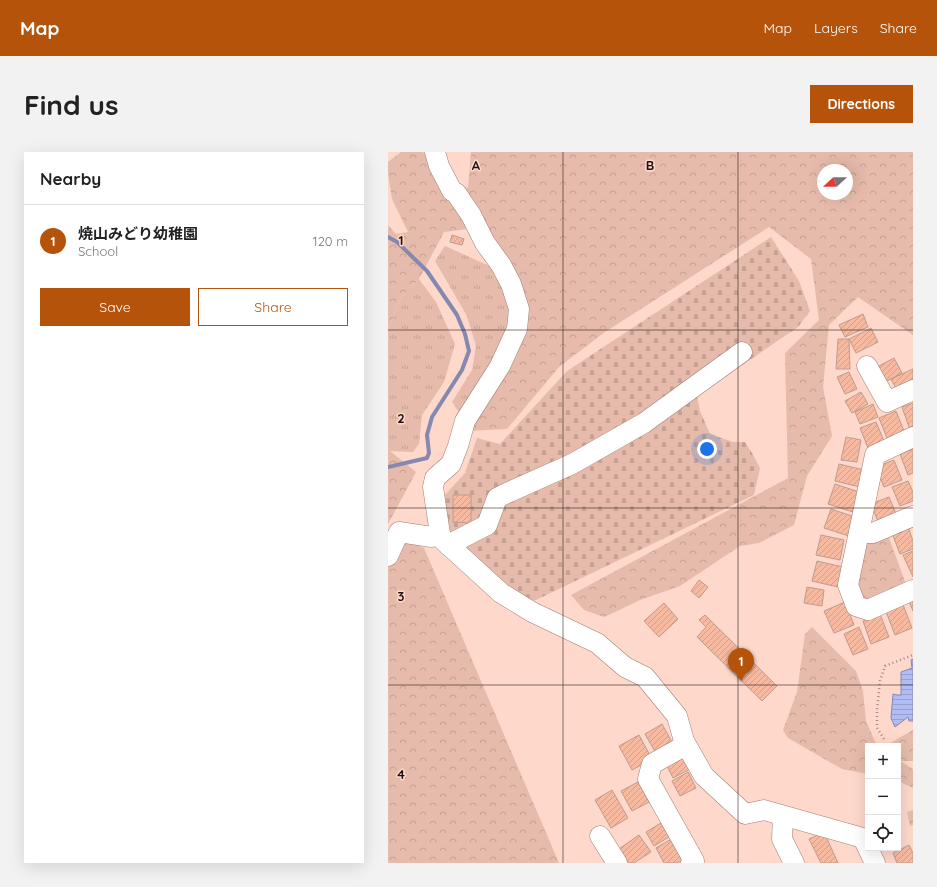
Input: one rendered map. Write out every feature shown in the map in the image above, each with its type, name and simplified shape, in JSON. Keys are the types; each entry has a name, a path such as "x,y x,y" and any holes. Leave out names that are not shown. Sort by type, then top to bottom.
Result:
{"street":[{"path":"435,152 439,166 452,191 456,194 471,215 485,243 502,265 511,284 519,309 517,329 500,366 465,421 451,464 435,478 433,487 444,539 501,593 532,612 596,643 625,667 645,677 677,716 684,741 704,776 745,814 764,810 863,838 875,863"},
{"path":"388,556 399,532 444,539 487,525 497,498 572,464 644,424 742,352"},
{"path":"867,366 887,402 913,390"},
{"path":"913,438 875,455 848,585 856,606 868,610 913,590"},
{"path":"859,532 873,533 913,516"},
{"path":"686,745 652,764 648,779 694,861 691,863"},
{"path":"783,816 782,839 794,863"},
{"path":"600,836 617,863"}],"path":[{"path":"884,739 877,728 877,710 880,681 885,666 913,655"}],"green space":[{"path":"401,152 423,152 430,161 436,177 468,188 471,152 913,152 913,335 858,297 829,325 823,387 832,436 807,476 794,525 759,543 740,546 680,586 640,600 604,617 584,610 571,595 788,478 785,353 819,320 811,259 769,227 605,332 559,367 507,429 468,431 476,415 517,355 528,312 483,227 444,232 419,279 401,297 388,330 388,225 396,234 408,232 392,199 388,174 388,162"},
{"path":"771,237 799,281 810,311 798,327 697,396 700,411 710,434 733,442 745,442 752,453 760,468 754,495 536,600 524,601 446,534 444,496 465,473 477,438 500,444 567,371"},
{"path":"445,246 494,268 511,305 510,332 463,418 452,402 472,370 476,346 467,316 435,261"},
{"path":"419,279 436,302 455,344 444,382 422,415 419,444 413,452 390,451 388,448 388,330 401,297"},
{"path":"388,448 416,472 388,524"},
{"path":"388,531 424,548 559,863 388,863"},
{"path":"888,535 907,587 869,607 854,586 862,545"},
{"path":"812,627 856,671 863,691 866,721 876,743 865,743 865,773 842,769 788,738 783,730 797,692 805,634"},
{"path":"913,730 913,761 901,761 901,743 890,743"},
{"path":"901,762 913,769 913,788 901,782"},
{"path":"913,810 913,825 910,826 907,812"}],"water":[{"path":"913,659 913,721 909,721 908,717 895,727 891,718 893,694 901,695 901,672 912,668 911,660"}],"building":[{"path":"452,235 464,239 462,245 450,242"},
{"path":"863,314 868,327 845,337 839,325"},
{"path":"871,328 878,342 856,353 849,339"},
{"path":"838,339 849,339 850,369 836,369"},
{"path":"894,358 902,373 885,382 877,367"},
{"path":"913,369 913,385 898,392 891,379"},
{"path":"849,372 857,389 845,394 837,377"},
{"path":"861,392 868,404 852,413 845,401"},
{"path":"913,403 913,429 910,430 902,407"},
{"path":"873,404 878,417 860,424 855,412"},
{"path":"896,411 904,431 887,438 879,418"},
{"path":"876,422 884,441 868,448 860,428"},
{"path":"846,437 861,440 857,462 841,460"},
{"path":"913,449 913,473 908,475 900,454"},
{"path":"894,460 902,480 884,487 876,467"},
{"path":"839,464 864,470 860,487 835,481"},
{"path":"908,481 913,492 913,501 900,506 892,487"},
{"path":"835,484 859,492 853,512 828,504"},
{"path":"453,495 471,495 471,523 453,522"},
{"path":"889,497 897,516 879,524 871,504"},
{"path":"831,509 855,517 849,536 824,528"},
{"path":"908,527 913,541 913,549 900,554 892,533"},
{"path":"821,535 844,540 840,560 816,555"},
{"path":"913,551 913,577 903,555"},
{"path":"817,561 843,567 838,587 812,581"},
{"path":"699,580 708,587 699,598 691,591"},
{"path":"807,587 824,590 822,606 804,603"},
{"path":"913,597 913,611 908,599"},
{"path":"845,602 854,625 834,633 824,611"},
{"path":"902,602 912,628 895,635 885,609"},
{"path":"664,603 678,619 659,637 644,621"},
{"path":"880,614 889,637 871,644 863,621"},
{"path":"705,615 777,686 762,701 697,637 706,627 699,620"},
{"path":"859,627 868,649 853,655 844,634"},
{"path":"662,724 674,746 657,755 645,734"},
{"path":"639,735 652,759 632,770 619,746"},
{"path":"682,754 690,769 673,778 666,764"},
{"path":"688,772 696,788 680,796 672,781"},
{"path":"638,782 649,802 632,811 621,791"},
{"path":"612,790 628,818 611,828 595,800"},
{"path":"661,823 669,837 654,846 646,832"},
{"path":"824,832 838,863 821,863 809,839"},
{"path":"639,835 651,852 634,863 629,863 619,849"},
{"path":"673,838 685,859 677,863 664,863 656,848"},
{"path":"909,845 913,853 913,863 897,863 893,853 901,851 901,849"}],"waterway":[{"path":"388,237 397,242 427,271 457,315 465,334 469,351 462,370 432,417 427,435 429,453 427,458 388,467"}],"place":[{"name":"焼山みどり幼稚園","path":"741,681"}]}
